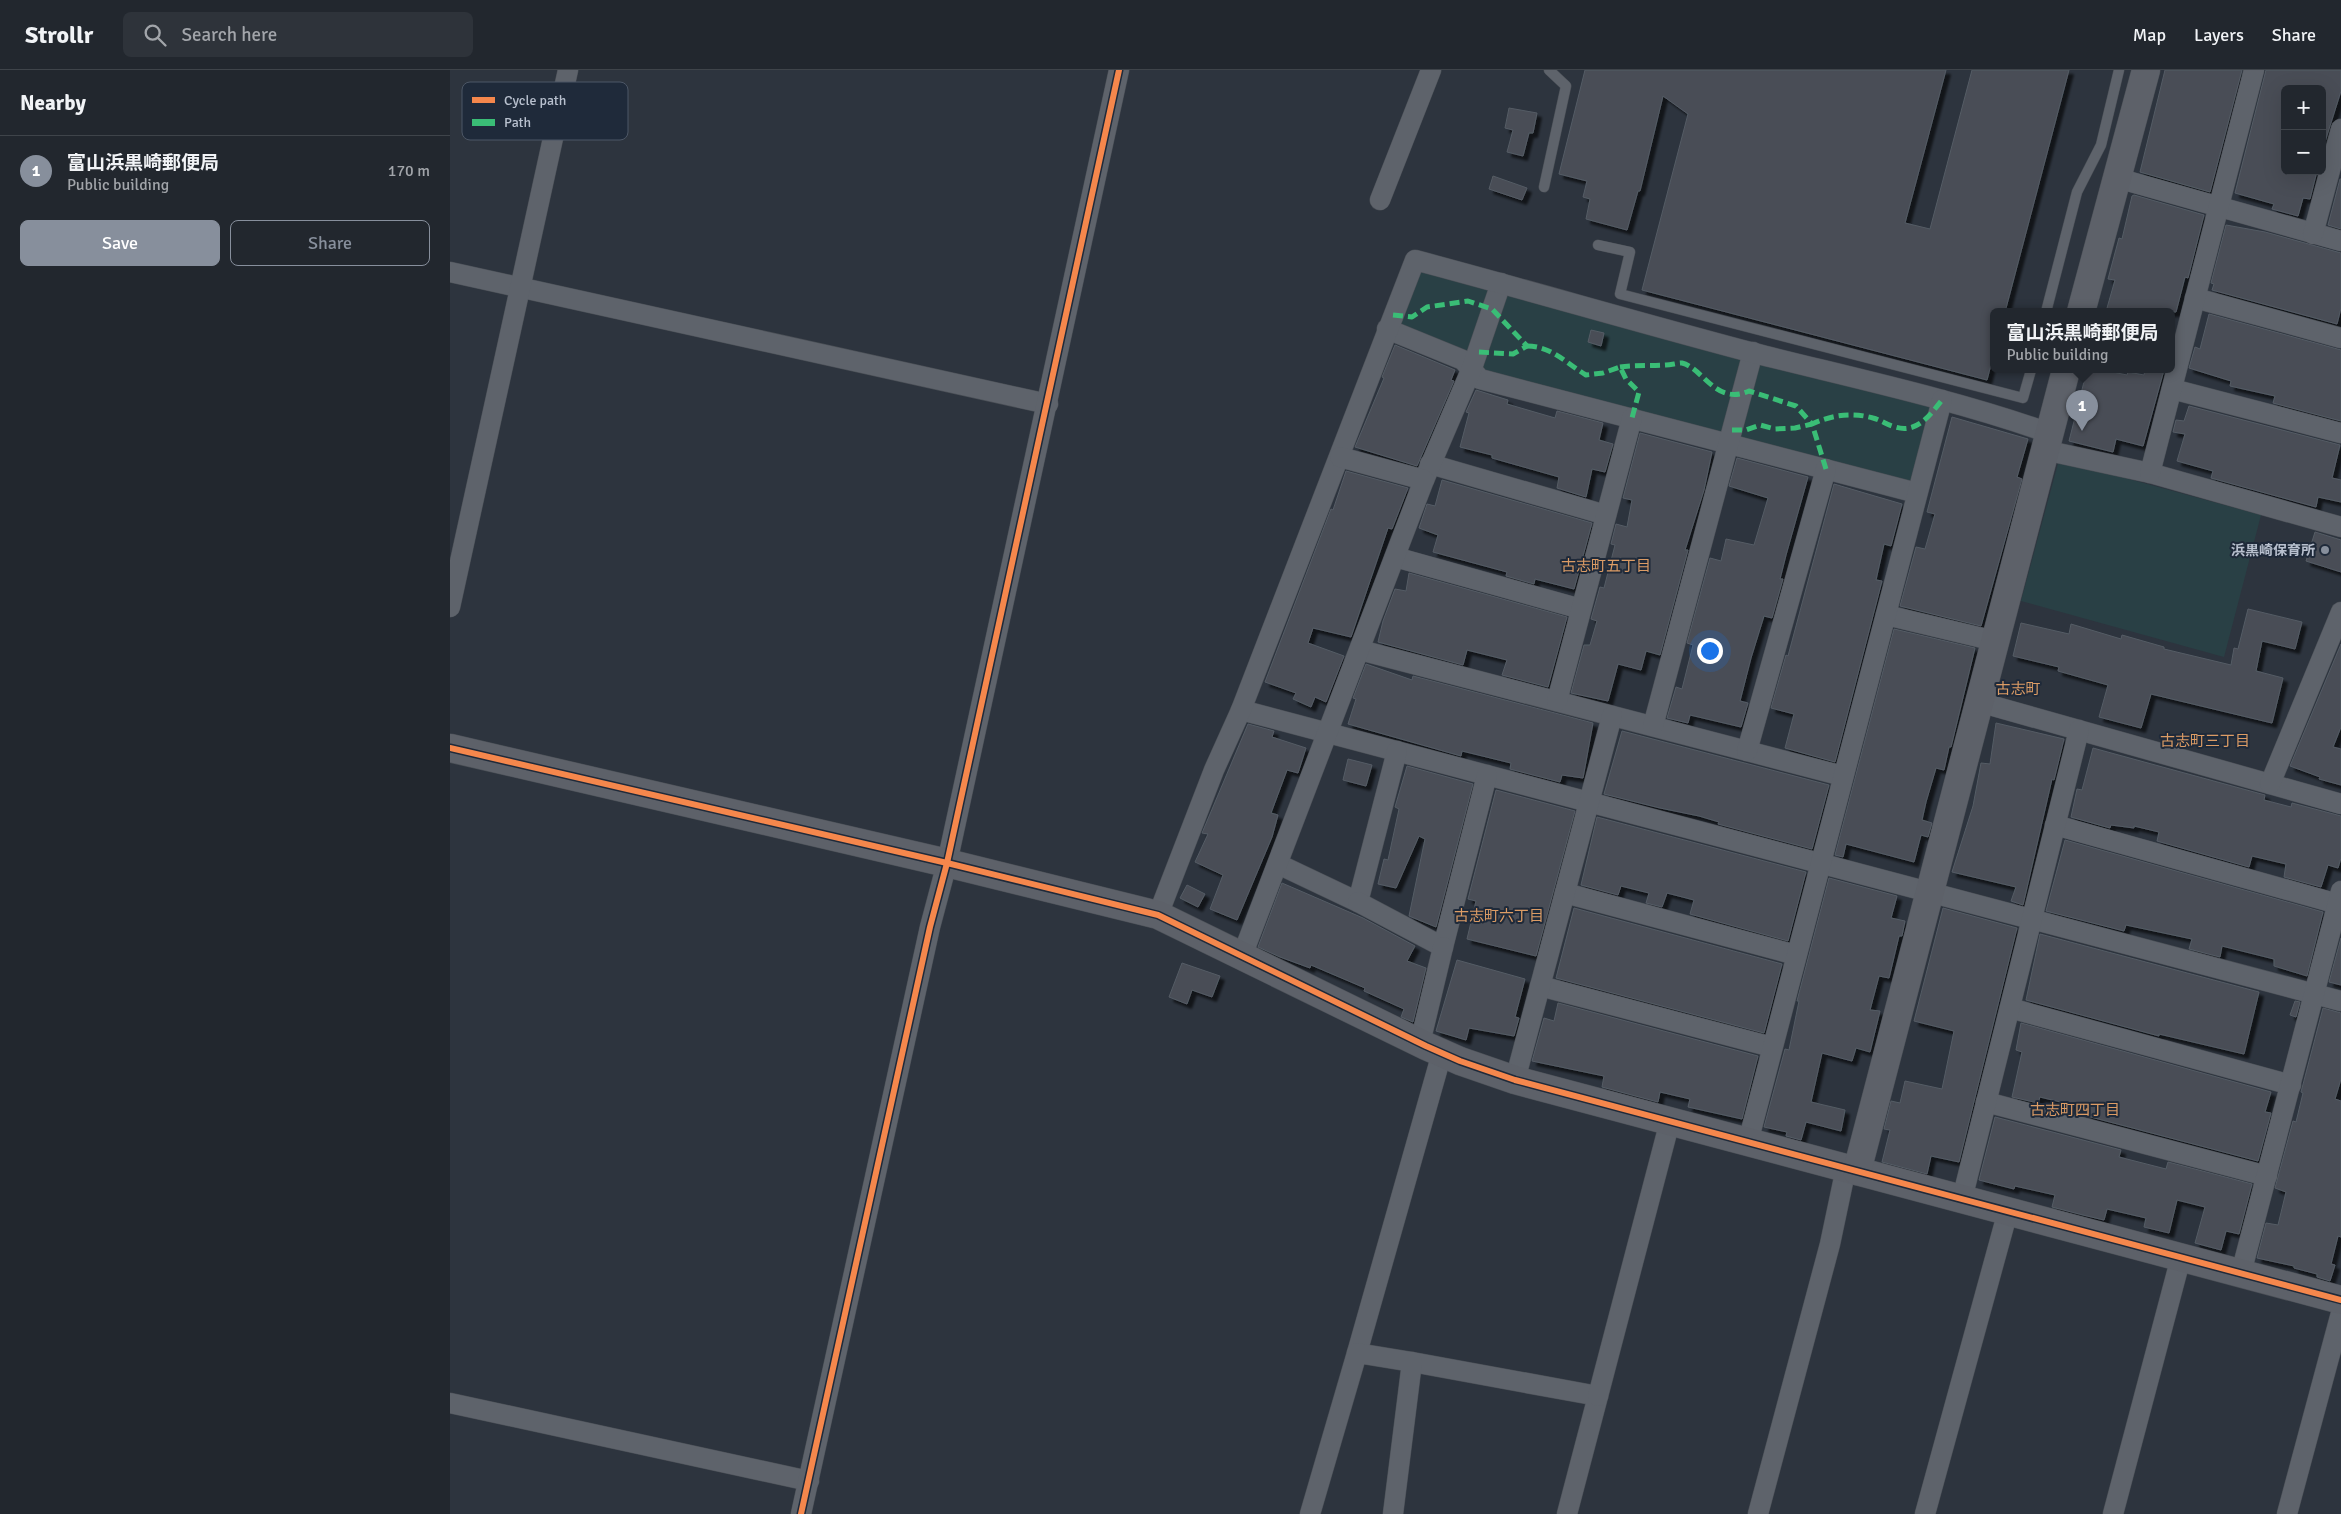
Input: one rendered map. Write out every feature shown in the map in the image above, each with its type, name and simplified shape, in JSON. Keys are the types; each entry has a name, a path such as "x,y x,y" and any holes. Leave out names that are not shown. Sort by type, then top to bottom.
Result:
{"street":[{"path":"801,1514 930,927 947,863 1119,70"},
{"path":"1380,200 1431,70"},
{"path":"2082,308 2146,70"},
{"path":"2150,474 2254,70"},
{"path":"2313,234 2340,137"},
{"path":"450,607 553,140"},
{"path":"2117,178 2218,208 2341,241"},
{"path":"1158,915 1214,770 1241,710 1340,458 1387,329 1415,260 1753,352 2002,417 2047,442 2150,474 2341,527"},
{"path":"450,272 1048,404"},
{"path":"1242,956 1329,733 1427,472 1472,368 1502,283"},
{"path":"2195,298 2341,338"},
{"path":"1387,329 1463,360 1480,379 1917,493"},
{"path":"1654,726 1753,352"},
{"path":"1758,1514 1830,1244 1929,892 2065,373"},
{"path":"2172,388 2341,433"},
{"path":"1748,1142 1942,400"},
{"path":"1557,701 1632,418"},
{"path":"1340,458 1427,472 1606,515"},
{"path":"1747,751 1826,469"},
{"path":"1395,557 1581,608"},
{"path":"2270,784 2341,612"},
{"path":"1886,615 1995,641"},
{"path":"1360,650 1843,776"},
{"path":"1979,702 2341,804"},
{"path":"1241,710 2341,1001"},
{"path":"1515,1080 1612,716"},
{"path":"1962,1199 2079,730"},
{"path":"450,748 947,863 1158,915 1431,1048 1515,1080 2341,1300"},
{"path":"1358,902 1397,751"},
{"path":"1310,1514 1357,1353 1431,1048 1443,947 1487,775"},
{"path":"2055,825 2339,898 2242,1273"},
{"path":"1278,864 1358,902 1443,947"},
{"path":"1565,893 1796,955"},
{"path":"1540,986 1772,1047"},
{"path":"2010,1008 2291,1085"},
{"path":"1986,1102 2267,1176"},
{"path":"1567,1514 1670,1121"},
{"path":"1925,1514 2008,1211"},
{"path":"2113,1514 2181,1257"},
{"path":"2287,1514 2341,1313"},
{"path":"1357,1353 1598,1396"},
{"path":"1393,1514 1412,1362"},
{"path":"450,1403 808,1481"}],"lane":[{"path":"1544,187 1566,86 1549,70"},
{"path":"2047,308 2078,192 2101,145 2119,70"},
{"path":"1598,245 1630,252 1620,294 2023,398 2030,373"}],"green space":[{"path":"1410,254 1941,394 1916,489 1481,371 1381,322"},
{"path":"2059,460 2261,515 2224,657 2021,601"}],"building":[{"path":"1585,70 1946,70 1905,223 1930,229 1972,70 2069,70 2006,308 1990,308 1990,368 1987,380 1642,290 1688,114 1663,96 1640,191 1638,191 1627,230 1586,219 1590,199 1583,197 1587,181 1559,174"},
{"path":"2165,70 2242,70 2210,192 2140,172"},
{"path":"2266,70 2341,70 2341,91 2326,139 2326,85 2281,85 2281,175 2316,175 2310,199 2303,198 2298,216 2272,209 2274,204 2235,193"},
{"path":"1509,108 1537,113 1533,133 1529,133 1523,156 1507,152 1513,130 1505,128"},
{"path":"1493,176 1527,188 1522,200 1489,189"},
{"path":"2341,179 2341,229 2328,225"},
{"path":"2132,196 2204,215 2188,278 2185,277 2176,312 2175,308 2107,308 2115,280 2108,279 2119,238 2122,239"},
{"path":"2226,225 2265,232 2341,253 2341,308 2337,324 2212,290 2214,284 2211,283"},
{"path":"2209,314 2341,350 2341,421 2273,403 2275,396 2230,386 2231,381 2189,368 2195,347 2200,349"},
{"path":"1591,330 1604,333 1601,346 1588,342"},
{"path":"1395,345 1455,370 1451,380 1454,381 1417,466 1355,447 1384,378 1382,377"},
{"path":"2086,373 2117,373 2127,375 2128,373 2133,373 2144,375 2144,373 2163,373 2143,446 2116,439 2113,452 2069,441"},
{"path":"1476,390 1508,400 1507,404 1555,418 1557,411 1603,423 1599,440 1613,444 1605,472 1592,469 1586,497 1557,488 1559,477 1492,458 1492,455 1460,447 1469,413 1466,412"},
{"path":"2189,406 2340,445 2332,478 2341,480 2341,502 2318,497 2316,507 2211,478 2213,471 2177,461 2185,434 2173,432 2176,420 2184,421"},
{"path":"1952,417 2028,439 2017,477 2022,479 1981,626 1900,606 1916,547 1925,549 1935,514 1927,512"},
{"path":"1640,433 1712,452 1704,490 1685,550 1688,550 1660,655 1646,651 1641,670 1618,664 1608,701 1571,693 1584,645 1590,645 1597,621 1591,619 1600,587 1604,588 1615,545 1611,544 1616,524 1627,527 1632,500 1623,498"},
{"path":"1737,458 1808,477 1786,555 1780,579 1783,579 1772,618 1764,616 1751,658 1740,701 1748,703 1741,727 1690,715 1688,723 1667,718 1676,687 1682,689 1693,645 1687,643 1710,558 1721,561 1726,539 1754,545 1768,498 1729,486"},
{"path":"1346,471 1408,488 1392,529 1388,528 1351,637 1313,628 1308,643 1344,656 1326,702 1315,697 1311,707 1293,699 1296,693 1265,682 1331,509 1333,510"},
{"path":"1442,480 1592,523 1574,589 1535,579 1534,584 1506,576 1507,572 1433,552 1438,535 1419,528 1427,504 1435,506"},
{"path":"1834,484 1902,504 1891,546 1884,544 1876,580 1882,581 1835,762 1785,748 1794,714 1771,708 1786,655 1788,656"},
{"name":"浜黒崎保育所","path":"2315,532 2341,540 2341,572 2306,561"},
{"path":"1409,573 1567,617 1548,687 1502,675 1507,660 1467,650 1463,665 1378,642 1383,621 1395,589 1406,591"},
{"path":"2248,609 2302,622 2295,649 2262,641 2256,671 2283,678 2272,723 2151,694 2141,728 2099,717 2108,685 2058,671 2059,667 2013,656 2021,623 2069,634 2071,624 2121,639 2122,635 2164,647 2164,649 2231,665 2234,648 2238,649"},
{"path":"1894,629 1975,648 1944,770 1936,768 1926,802 1922,820 1932,823 1928,837 1921,835 1914,862 1846,844 1843,857 1835,855"},
{"path":"2341,644 2341,727 2333,747 2341,749 2341,785 2319,779 2320,777 2290,766"},
{"path":"1366,664 1412,680 1413,676 1593,723 1583,778 1562,775 1560,782 1510,769 1511,763 1462,751 1461,756 1348,724 1356,699 1353,698"},
{"path":"1996,723 2064,739 2054,780 2052,779 2023,905 2011,901 2016,887 1952,872 1973,806 1981,763 1990,764"},
{"path":"1248,724 1274,731 1272,737 1306,748 1298,773 1287,770 1271,813 1278,815 1272,837 1237,920 1210,909 1223,875 1195,862 1208,834 1202,833"},
{"path":"1622,731 1829,785 1812,849 1718,824 1719,822 1699,816 1604,794"},
{"path":"2093,748 2265,795 2264,800 2291,807 2292,803 2341,816 2341,858 2338,868 2328,865 2321,887 2284,877 2286,864 2252,856 2249,867 2157,841 2159,832 2134,826 2134,828 2111,825 2110,828 2071,817 2077,789 2082,790"},
{"path":"1348,759 1372,765 1366,786 1343,780"},
{"path":"1407,766 1473,784 1436,927 1409,916 1425,839 1419,836 1396,888 1378,884 1384,859 1388,860 1399,809 1395,807"},
{"path":"1496,790 1575,811 1536,956 1467,939 1476,901 1468,899"},
{"path":"1597,817 1806,872 1788,941 1690,914 1694,900 1667,893 1662,907 1646,903 1649,893 1621,886 1618,895 1581,885"},
{"path":"2065,840 2323,912 2307,976 2274,966 2274,959 2222,946 2220,957 2189,949 2192,939 2126,925 2124,931 2046,911"},
{"path":"1829,878 1897,896 1891,918 1905,921 1902,936 1899,936 1889,978 1879,976 1870,1010 1880,1011 1870,1052 1856,1048 1852,1061 1822,1053 1811,1102 1845,1110 1841,1131 1806,1122 1801,1140 1786,1136 1787,1132 1764,1127 1785,1049 1789,1050 1799,1001 1797,1001"},
{"path":"1282,883 1363,918 1415,946 1407,961 1426,968 1413,1022 1401,1017 1404,1009 1364,991 1365,988 1311,965 1310,968 1258,947"},
{"path":"1187,885 1205,894 1198,907 1180,898"},
{"path":"1574,908 1782,964 1764,1033 1556,978"},
{"path":"1943,908 2017,928 1959,1162 1931,1156 1927,1174 1882,1162 1890,1130 1884,1129 1891,1101 1900,1103 1905,1081 1942,1089 1954,1031 1914,1021"},
{"path":"2040,934 2259,992 2244,1054 2159,1034 2159,1036 2026,1000"},
{"path":"2341,938 2341,985 2329,982"},
{"path":"1457,960 1525,979 1515,1017 1519,1018 1514,1036 1469,1028 1466,1040 1436,1031"},
{"path":"1182,963 1220,976 1212,997 1192,990 1187,1004 1169,997"},
{"path":"2295,1001 2300,1002 2296,1017 2290,1015"},
{"path":"1558,1003 1758,1056 1742,1119 1688,1107 1690,1099 1660,1092 1658,1102 1602,1087 1604,1076 1532,1061 1544,1018 1554,1021"},
{"path":"2323,1008 2341,1013 2341,1079 2335,1099 2341,1101 2341,1237 2338,1236 2331,1264 2335,1265 2330,1281 2317,1277 2317,1274 2294,1268 2294,1266 2257,1258 2266,1223 2278,1225 2286,1192 2275,1188 2293,1121 2296,1122 2303,1093 2301,1092"},
{"path":"2021,1023 2271,1092 2265,1112 2271,1113 2258,1161 2087,1116 2089,1109 2040,1097 2038,1103 2012,1097 2022,1052 2016,1050"},
{"path":"1995,1117 2121,1150 2119,1157 2166,1169 2168,1162 2252,1184 2239,1234 2226,1231 2221,1250 2195,1243 2205,1207 2177,1200 2169,1233 2144,1227 2146,1218 2107,1209 2104,1220 2052,1207 2055,1195 2015,1186 2014,1189 1979,1180"}],"marked path":[{"path":"1393,315 1412,317 1427,307 1468,301 1492,309 1527,346 1513,354 1478,352"},
{"path":"1527,346 1551,352 1586,375 1603,373 1620,367 1626,379 1639,392 1632,418"},
{"path":"1620,367 1682,363 1690,366 1719,390 1728,394 1749,391 1796,406 1812,424 1795,428 1775,429 1760,425 1746,430 1732,430"},
{"path":"1826,469 1812,424 1827,418 1857,415 1876,419 1895,427 1910,428 1922,422 1942,400"}],"cycle path":[{"path":"801,1514 930,927 947,863 1119,70"},
{"path":"450,748 947,863 1158,915 1426,1046 1460,1061 1515,1080 2341,1300"}],"place":[{"name":"富山浜黒崎郵便局","path":"2082,431"},
{"name":"浜黒崎保育所","path":"2325,550"}],"district":[{"name":"古志町五丁目","path":"1606,566"},
{"name":"古志町","path":"2018,689"},
{"name":"古志町三丁目","path":"2205,741"},
{"name":"古志町六丁目","path":"1499,916"},
{"name":"古志町四丁目","path":"2075,1110"}]}
